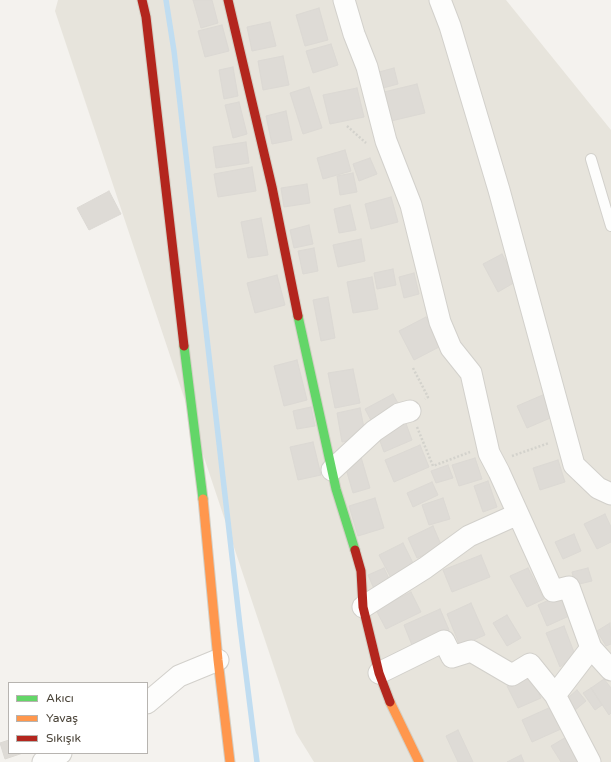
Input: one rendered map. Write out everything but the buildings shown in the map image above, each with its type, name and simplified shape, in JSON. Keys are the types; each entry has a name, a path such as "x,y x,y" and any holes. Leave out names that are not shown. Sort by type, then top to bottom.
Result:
{"street":[{"path":"142,0 146,17 204,511 218,660 230,762"},
{"path":"228,0 272,187 336,489 361,571 363,607 379,673 393,711 419,762"},
{"path":"344,0 354,34 367,67 386,141 411,205 440,322 451,348 471,373 490,455 553,590 569,587 590,648 611,670"},
{"path":"440,0 450,26 499,190 574,465 598,488 611,494"},
{"path":"332,470 374,431 399,414 410,411"},
{"path":"363,607 425,568 469,536 518,514"},
{"path":"379,673 444,640 452,657 471,651 512,675 530,664 555,695 590,762"},
{"path":"555,695 590,648"},
{"path":"148,703 179,676 218,660"},
{"path":"43,762 59,754"}],"lane":[{"path":"590,159 611,226"}],"path":[{"path":"413,368 428,397 410,411 433,466 490,455 567,436"}],"shaded area":[{"path":"58,0 506,0 611,130 611,762 314,762 296,733 55,11"}],"waterway":[{"path":"166,0 174,51 257,762"}],"traffic: fast":[{"path":"298,316 336,489 355,550"},
{"path":"184,346 203,499"}],"traffic: slow":[{"path":"203,499 218,660 230,762"},
{"path":"390,702 419,762"}],"traffic: jam":[{"path":"142,0 146,17 184,346"},
{"path":"228,0 272,187 298,316"},
{"path":"355,550 361,571 363,607 379,673 390,702"}]}
